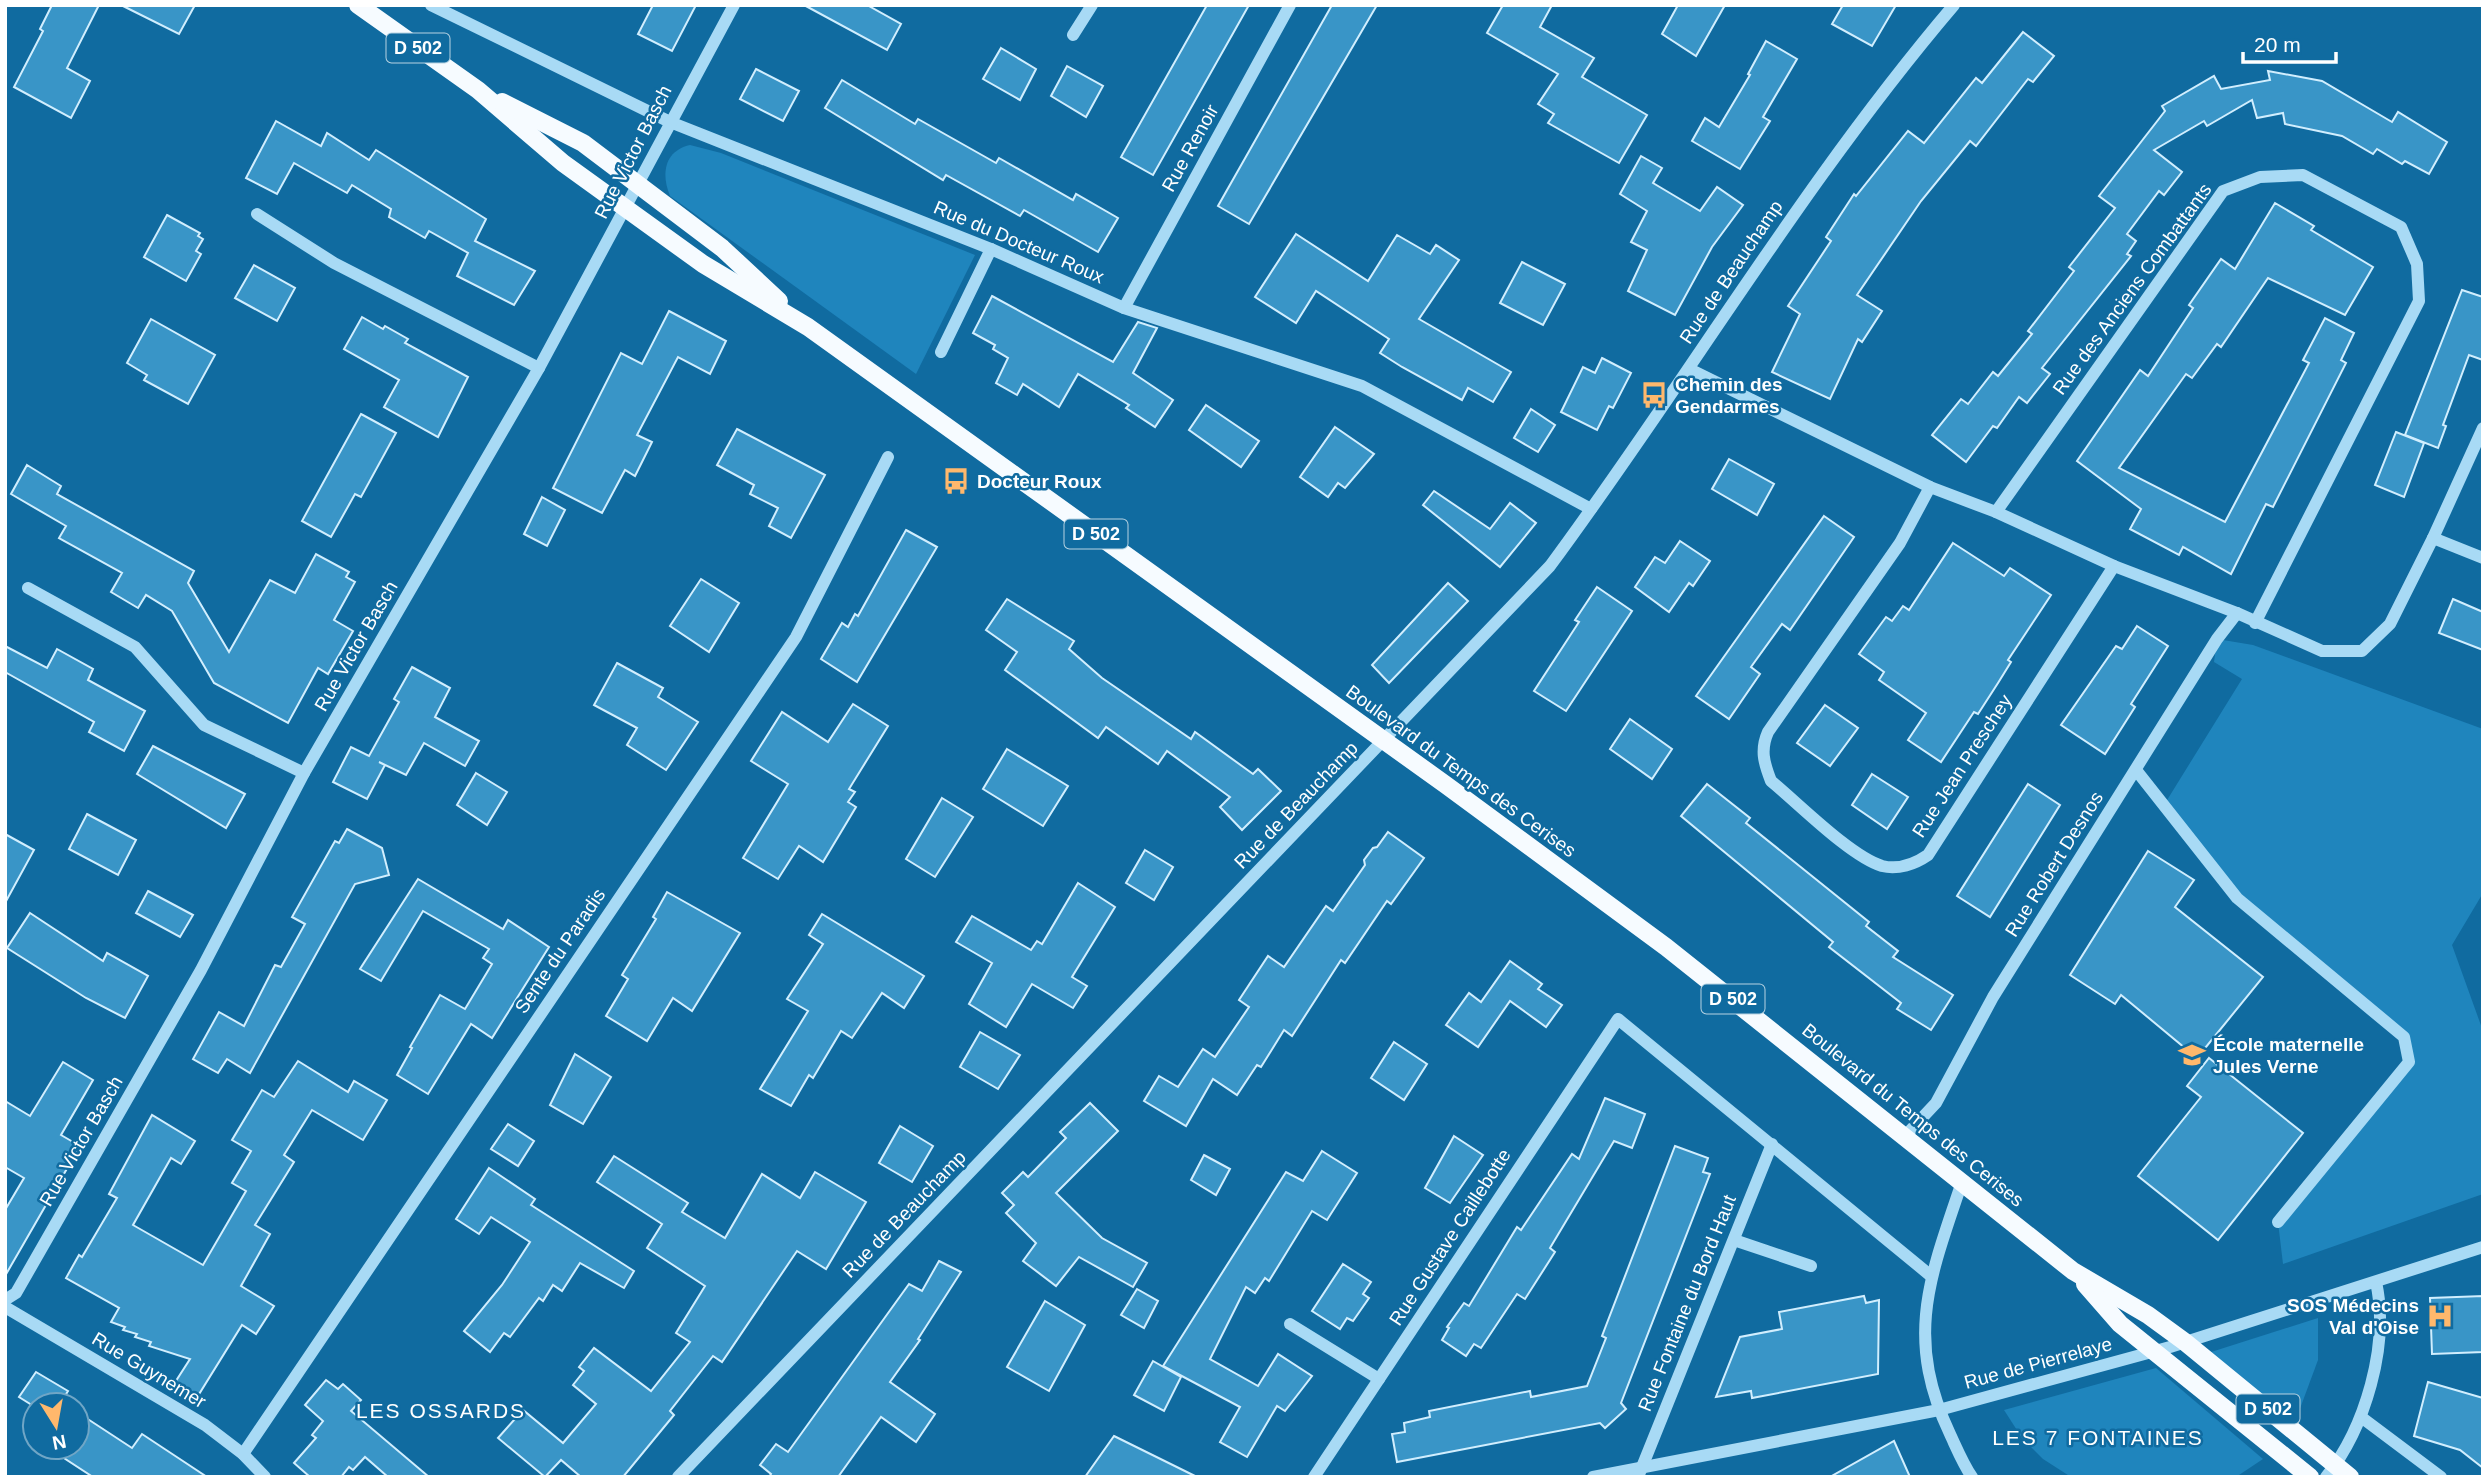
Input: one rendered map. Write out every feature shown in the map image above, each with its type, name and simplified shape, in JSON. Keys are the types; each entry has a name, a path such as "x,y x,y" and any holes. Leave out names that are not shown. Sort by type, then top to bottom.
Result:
{"main road":[{"name":"Boulevard du Temps des Cerises","path":"358,5 478,90 563,163 626,209 703,264 808,327 1666,947 2073,1270 2148,1315 2185,1342 2331,1471 2350,1477"},
{"name":"Boulevard du Temps des Cerises","path":"478,90 583,143 722,248 808,327"},
{"name":"Boulevard du Temps des Cerises","path":"2073,1270 2120,1324 2310,1477"}],"street":[{"name":"Rue du Docteur Roux","path":"431,5 670,122 991,249 1124,308 1362,386 1591,509"},
{"name":"Rue Victor Basch","path":"5,1300 16,1293 201,970 304,773 538,368 734,5"},
{"path":"1073,35 1092,5"},
{"name":"Rue Renoir","path":"1124,308 1290,5"},
{"name":"Rue de Beauchamp","path":"678,1477 1549,566 1689,369 1798,206 1881,94 1954,5"},
{"name":"Rue des Anciens Combattants","path":"1997,512 2223,191 2260,177 2303,175 2400,227 2417,264 2419,302 2255,623"},
{"path":"257,214 334,263 538,368"},
{"path":"941,352 991,249"},
{"path":"1689,369 1930,487 1997,512 2114,566 2237,612 2255,623 2322,651 2361,651 2390,624 2483,428"},
{"name":"Sente du Paradis","path":"243,1454 796,637 888,457"},
{"name":"Rue Jean Preschey","path":"1930,487 1900,542 1768,732 1762,745 1764,762 1771,781 1864,858 1884,867 1916,863 1928,855 2114,566"},
{"path":"2433,538 2483,558"},
{"path":"27,588 135,646 204,725 304,773"},
{"name":"Rue Robert Desnos","path":"1905,1136 1936,1103 1993,997 2217,639 2237,612"},
{"path":"2136,770 2237,898 2404,1037 2409,1062 2278,1222"},
{"name":"Rue Gustave Caillebotte","path":"1314,1477 1618,1019 1772,1144"},
{"path":"1772,1144 1931,1276"},
{"name":"Rue Fontaine du Bord Haut","path":"1640,1472 1772,1144"},
{"path":"1962,1182 1931,1276 1923,1345 1939,1410 1972,1477"},
{"path":"1734,1240 1811,1266"},
{"name":"Rue de Pierrelaye","path":"1593,1477 1640,1472 1939,1410 2154,1352 2483,1247"},
{"path":"2331,1471 2351,1444 2361,1416 2376,1353 2379,1297 2376,1282"},
{"name":"Rue Guynemer","path":"5,1307 205,1425 243,1454 265,1477"},
{"path":"1290,1324 1379,1379"},
{"path":"2361,1416 2441,1477"}],"shaded area":[{"path":"690,145 721,153 975,255 916,374 670,196 666,180 667,164 675,152"},
{"path":"2217,639 2253,645 2483,729 2483,893 2452,945 2483,1031 2483,1194 2283,1264 2278,1222 2409,1062 2404,1037 2226,885 2164,805 2242,679 2214,662"},
{"path":"2318,1318 2318,1360 2295,1422 2208,1353"},
{"path":"2156,1368 2263,1459 2236,1477 2071,1477 2043,1459 2022,1438 2004,1410"}],"building":[{"path":"52,5 99,5 67,68 90,81 71,118 14,87 43,31 40,29"},
{"path":"121,5 195,5 179,34"},
{"path":"653,5 696,5 672,51 638,34"},
{"path":"804,5 867,5 901,24 887,50"},
{"path":"1207,5 1249,5 1153,175 1121,157"},
{"path":"1332,5 1377,5 1249,224 1218,206"},
{"path":"1503,5 1552,5 1540,27 1594,58 1582,77 1647,115 1619,163 1548,123 1554,114 1538,104 1558,74 1487,33"},
{"path":"1678,5 1725,5 1696,56 1662,34"},
{"path":"1843,5 1896,5 1872,46 1832,24"},
{"path":"2023,32 2054,56 2033,82 2028,79 1976,146 1970,141 1921,201 1857,295 1882,311 1862,342 1858,339 1830,399 1772,372 1800,314 1788,306 1831,241 1826,237 1854,194 1856,196 1908,131 1924,143 1976,78 1982,83"},
{"path":"1766,41 1797,59 1763,117 1770,121 1740,169 1692,141 1705,118 1719,127 1750,75 1748,74"},
{"path":"1001,48 1036,69 1020,100 983,79"},
{"path":"1067,66 1103,86 1086,117 1051,96"},
{"path":"756,69 799,91 783,121 740,99"},
{"path":"2268,71 2322,81 2392,122 2398,112 2447,142 2429,174 2405,161 2402,164 2377,149 2373,154 2342,136 2285,124 2283,113 2257,118 2252,100 2207,126 2204,121 2154,150 2182,172 2164,195 2159,191 2127,234 2136,241 2127,254 2131,256 2042,368 2050,374 2027,403 2019,397 1997,428 1993,426 1966,462 1932,435 1961,399 1968,404 1993,372 1998,376 2032,334 2028,331 2074,271 2069,267 2115,208 2099,196 2165,111 2162,106 2214,76 2221,89 2270,80"},
{"path":"842,80 915,124 918,119 996,163 999,158 1073,200 1076,194 1118,218 1098,252 1024,210 1020,216 946,175 943,180 825,108"},
{"path":"276,121 321,146 327,133 369,160 376,150 486,219 475,241 535,271 514,305 457,276 468,253 429,231 425,238 389,217 391,209 352,185 347,193 294,163 277,194 246,178"},
{"path":"1641,156 1662,168 1653,183 1700,211 1717,187 1743,205 1712,247 1675,315 1628,291 1647,250 1631,242 1647,211 1620,194"},
{"path":"2275,203 2314,226 2311,230 2373,267 2345,315 2268,278 2221,347 2217,344 2192,378 2186,374 2119,468 2225,522 2309,363 2303,360 2325,318 2354,333 2341,360 2346,363 2273,507 2266,504 2231,574 2183,547 2179,555 2130,529 2141,509 2077,461 2140,370 2148,376 2193,308 2189,305 2221,259 2235,269"},
{"path":"167,215 200,233 198,236 203,239 196,251 201,254 186,281 144,257"},
{"path":"1296,234 1368,281 1397,235 1430,254 1436,245 1459,260 1419,319 1511,372 1493,402 1468,388 1462,400 1402,367 1380,353 1389,339 1316,291 1296,323 1255,297"},
{"path":"1522,262 1565,284 1543,325 1500,303"},
{"path":"254,265 295,288 277,321 235,298"},
{"path":"2462,290 2483,297 2483,360 2469,355 2443,425 2446,426 2438,448 2405,435"},
{"path":"992,296 1113,362 1138,322 1157,328 1133,373 1173,400 1155,427 1126,408 1129,405 1078,374 1059,407 1023,384 1017,395 996,383 1008,358 993,349 995,345 973,333"},
{"path":"669,311 726,341 710,374 678,357 637,435 652,442 635,476 625,470 602,513 553,488 621,353 642,364"},
{"path":"362,317 408,339 405,343 468,377 438,437 384,407 399,380 344,349"},
{"path":"151,319 215,355 188,404 144,380 147,375 127,363"},
{"path":"1602,358 1631,373 1613,408 1609,406 1597,430 1561,412 1583,367 1595,373"},
{"path":"1206,405 1259,441 1241,467 1189,430"},
{"path":"1531,409 1555,425 1538,452 1514,438"},
{"path":"361,414 396,433 361,497 355,494 331,537 302,521"},
{"path":"1335,427 1374,454 1345,488 1338,483 1328,497 1300,477"},
{"path":"737,429 825,475 791,538 769,526 778,508 750,494 754,485 717,465"},
{"path":"2396,432 2424,443 2404,497 2375,485"},
{"path":"1729,459 1774,484 1757,515 1712,489"},
{"path":"27,465 61,486 57,494 194,571 188,583 229,652 270,580 295,593 316,554 349,572 346,577 355,582 334,620 353,631 328,674 318,668 288,723 214,683 172,611 146,595 138,608 111,592 122,573 59,538 66,526 11,494"},
{"path":"1434,491 1490,529 1510,503 1536,523 1500,567 1423,505"},
{"path":"542,497 565,510 547,546 524,534"},
{"path":"1824,516 1854,537 1790,630 1782,624 1751,667 1760,674 1729,719 1696,696"},
{"path":"906,530 937,547 857,682 821,659 842,623 848,627 855,614 858,616"},
{"path":"1680,541 1710,561 1693,586 1689,583 1669,612 1635,587 1655,557 1665,563"},
{"path":"1953,543 2004,576 2010,568 2051,595 2008,660 2011,662 1978,714 1974,712 1941,762 1908,740 1926,713 1879,680 1884,672 1859,654 1886,617 1892,621 1903,606 1909,610"},
{"path":"701,579 739,603 709,652 670,626"},
{"path":"1448,583 1468,601 1389,683 1372,665"},
{"path":"1597,587 1632,611 1566,711 1534,691 1579,622 1575,620"},
{"path":"1007,599 1074,641 1069,649 1102,678 1191,739 1195,732 1253,774 1258,769 1281,791 1242,830 1220,807 1230,797 1167,751 1158,764 1106,727 1098,738 1005,670 1017,652 986,630"},
{"path":"2453,599 2483,612 2483,650 2439,633"},
{"path":"2137,626 2168,646 2131,704 2135,707 2105,754 2061,725 2116,646 2122,649"},
{"path":"5,646 47,668 57,649 93,669 88,680 145,711 124,751 89,732 94,722 5,672"},
{"path":"617,663 663,688 658,697 698,722 666,770 627,745 637,728 594,705"},
{"path":"412,667 450,688 435,717 479,741 465,766 424,743 406,775 379,762 385,765 367,799 333,782 351,747 369,756 399,702 394,699"},
{"path":"853,704 888,726 849,789 855,792 848,802 856,807 823,862 799,846 778,879 743,858 788,784 751,761 782,712 828,742"},
{"path":"1825,705 1858,728 1830,766 1797,743"},
{"path":"1630,719 1672,749 1652,779 1610,749"},
{"path":"153,746 245,794 226,828 137,774"},
{"path":"1007,749 1068,786 1043,826 983,789"},
{"path":"476,773 507,792 487,825 457,805"},
{"path":"1872,774 1908,797 1887,829 1852,805"},
{"path":"1707,784 1750,818 1746,823 1869,922 1866,926 1898,951 1893,957 1953,995 1931,1030 1897,1009 1901,1003 1829,947 1833,942 1681,816"},
{"path":"2028,784 2060,805 1990,917 1957,896"},
{"path":"942,798 973,817 935,877 906,859"},
{"path":"87,814 136,840 118,875 69,849"},
{"path":"347,829 382,848 389,875 355,884 250,1073 227,1059 218,1073 193,1059 219,1012 244,1026 275,965 281,967 305,924 292,917 335,841 339,843"},
{"path":"1388,832 1424,858 1391,904 1387,901 1345,963 1341,960 1292,1036 1284,1030 1261,1067 1257,1065 1237,1095 1213,1079 1186,1126 1144,1101 1159,1076 1178,1087 1203,1049 1215,1057 1249,1007 1239,1000 1268,956 1284,967 1326,906 1333,911 1365,865 1364,860"},
{"path":"5,834 34,850 5,903"},
{"path":"1145,850 1173,867 1154,900 1126,883"},
{"path":"2148,851 2194,880 2175,907 2263,977 2197,1058 2121,995 2115,1004 2070,975"},
{"path":"418,879 503,929 508,920 549,947 492,1038 471,1024 428,1094 397,1075 412,1048 410,1047 440,995 465,1009 492,964 483,958 489,949 423,911 381,981 360,969"},
{"path":"1078,883 1115,907 1072,977 1087,986 1073,1008 1032,984 1006,1027 969,1004 992,963 956,942 972,916 1031,950 1037,941 1042,944"},
{"path":"148,891 193,915 180,937 136,913"},
{"path":"667,892 740,933 692,1011 673,998 647,1041 606,1016 628,979 622,975 656,919 653,917"},
{"path":"30,913 103,961 107,953 148,976 125,1018 86,998 7,948"},
{"path":"822,914 924,976 904,1008 882,993 852,1038 841,1031 813,1078 809,1075 791,1106 760,1089 808,1011 787,999 823,944 809,935"},
{"path":"1510,961 1542,984 1538,989 1562,1005 1546,1027 1510,1001 1478,1047 1446,1025 1469,993 1481,1002"},
{"path":"980,1032 1020,1055 998,1089 960,1067"},
{"path":"1394,1042 1427,1064 1404,1100 1371,1078"},
{"path":"575,1054 611,1077 583,1124 550,1105"},
{"path":"2209,1058 2303,1133 2218,1240 2138,1176 2201,1097 2187,1086"},
{"path":"298,1061 348,1092 354,1081 387,1100 363,1140 312,1110 284,1155 294,1162 255,1225 270,1234 241,1286 274,1306 256,1334 242,1325 196,1399 174,1384 190,1359 149,1346 151,1342 123,1330 125,1327 111,1322 119,1308 66,1278 79,1255 82,1257 117,1198 109,1194 152,1115 195,1141 181,1164 171,1158 133,1225 203,1265 246,1191 232,1183 251,1151 232,1140 262,1090 274,1097"},
{"path":"63,1062 93,1080 61,1135 80,1146 5,1276 5,1210 24,1178 5,1167 5,1101 30,1116"},
{"path":"1605,1098 1645,1114 1632,1148 1614,1141 1550,1248 1555,1252 1525,1299 1517,1294 1481,1348 1474,1344 1466,1356 1442,1340 1449,1328 1447,1327 1464,1303 1469,1306 1517,1227 1521,1230 1572,1154 1579,1159"},
{"path":"1090,1103 1118,1131 1056,1193 1102,1238 1147,1263 1133,1287 1079,1257 1056,1286 1023,1261 1036,1243 1006,1213 1014,1205 1002,1193 1023,1172 1028,1177 1066,1138 1060,1132"},
{"path":"508,1124 534,1141 518,1166 491,1149"},
{"path":"900,1126 933,1146 912,1182 879,1163"},
{"path":"1454,1136 1483,1155 1450,1203 1425,1188"},
{"path":"1675,1146 1708,1158 1703,1172 1710,1174 1621,1403 1626,1409 1605,1428 1600,1423 1397,1462 1392,1434 1405,1432 1404,1423 1430,1417 1429,1411 1530,1391 1531,1397 1587,1386 1606,1338 1602,1336"},
{"path":"1322,1151 1357,1173 1327,1220 1312,1211 1269,1281 1265,1278 1255,1293 1246,1287 1210,1359 1258,1386 1278,1354 1312,1376 1285,1411 1277,1406 1247,1457 1220,1442 1240,1407 1163,1366 1286,1172 1303,1181"},
{"path":"1204,1155 1230,1169 1216,1195 1191,1180"},
{"path":"614,1156 688,1203 682,1212 725,1238 762,1174 800,1198 815,1172 866,1202 826,1269 797,1251 722,1362 713,1356 670,1411 674,1415 623,1477 581,1477 561,1460 545,1477 498,1438 523,1410 563,1443 596,1404 573,1385 584,1371 579,1367 594,1348 651,1391 690,1342 676,1333 705,1286 647,1248 662,1224 597,1182"},
{"path":"489,1168 535,1199 531,1205 634,1271 624,1288 580,1263 562,1291 553,1285 543,1301 539,1298 510,1337 504,1333 490,1352 464,1331 502,1285 530,1242 491,1217 479,1234 456,1219"},
{"path":"939,1261 961,1272 918,1339 920,1340 890,1382 935,1414 916,1442 881,1417 838,1477 769,1477 771,1474 760,1465 776,1444 788,1452 909,1284 922,1291"},
{"path":"1343,1264 1371,1282 1363,1294 1369,1298 1353,1321 1347,1318 1340,1329 1312,1311"},
{"path":"1137,1289 1158,1301 1144,1328 1121,1315"},
{"path":"1864,1296 1866,1303 1879,1300 1878,1374 1752,1398 1751,1391 1716,1397 1740,1337 1782,1329 1779,1312"},
{"path":"2483,1296 2483,1352 2432,1354 2430,1298"},
{"path":"1045,1301 1085,1325 1049,1391 1007,1367"},
{"path":"1153,1361 1181,1377 1164,1411 1134,1395"},
{"path":"36,1372 68,1391 23,1391"},
{"path":"326,1380 338,1389 343,1384 361,1400 351,1411 429,1477 388,1477 365,1457 353,1470 349,1467 341,1477 310,1477 294,1463 316,1438 312,1435 323,1421 305,1405"},
{"path":"2428,1382 2483,1398 2483,1468 2460,1450 2414,1436"},
{"path":"91,1421 132,1448 142,1434 207,1477 93,1477 68,1461 91,1461"},
{"path":"1114,1436 1197,1477 1085,1477"},
{"path":"1894,1441 1910,1477 1830,1477"}],"place":[{"name":"Chemin des Gendarmes","path":"1654,395"},
{"name":"Docteur Roux","path":"956,481"},
{"name":"École maternelle Jules Verne","path":"2192,1055"},
{"name":"SOS Médecins Val d'Oise","path":"2440,1316"}],"district":[{"name":"LES OSSARDS","path":"441,1410"},
{"name":"LES 7 FONTAINES","path":"2098,1437"}]}
